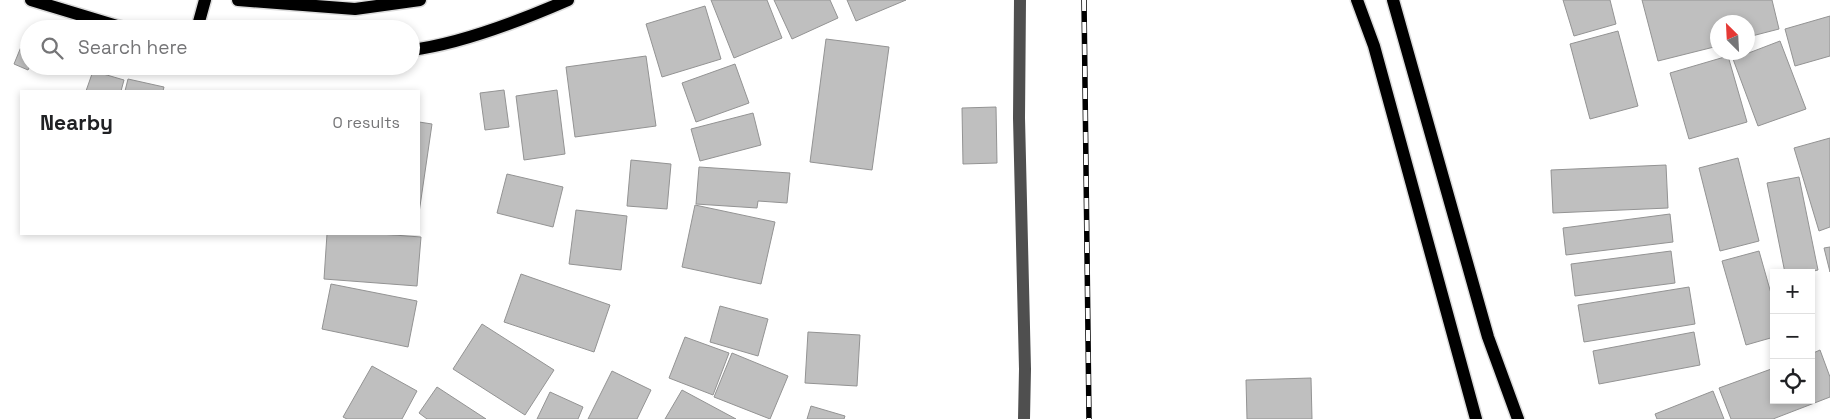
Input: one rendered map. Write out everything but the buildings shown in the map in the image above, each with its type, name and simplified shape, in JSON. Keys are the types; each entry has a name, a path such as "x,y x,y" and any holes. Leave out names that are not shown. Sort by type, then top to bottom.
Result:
{"main road":[{"path":"31,0 97,20"},
{"path":"199,20 205,0"},
{"path":"238,0 355,9 420,0"},
{"path":"420,49 497,28 568,0"},
{"path":"1357,0 1374,46 1476,419"},
{"path":"1393,0 1488,337 1518,419"}],"street":[{"path":"1020,0 1019,118 1025,369 1024,419"}],"railway":[{"path":"1084,0 1089,419"}]}
